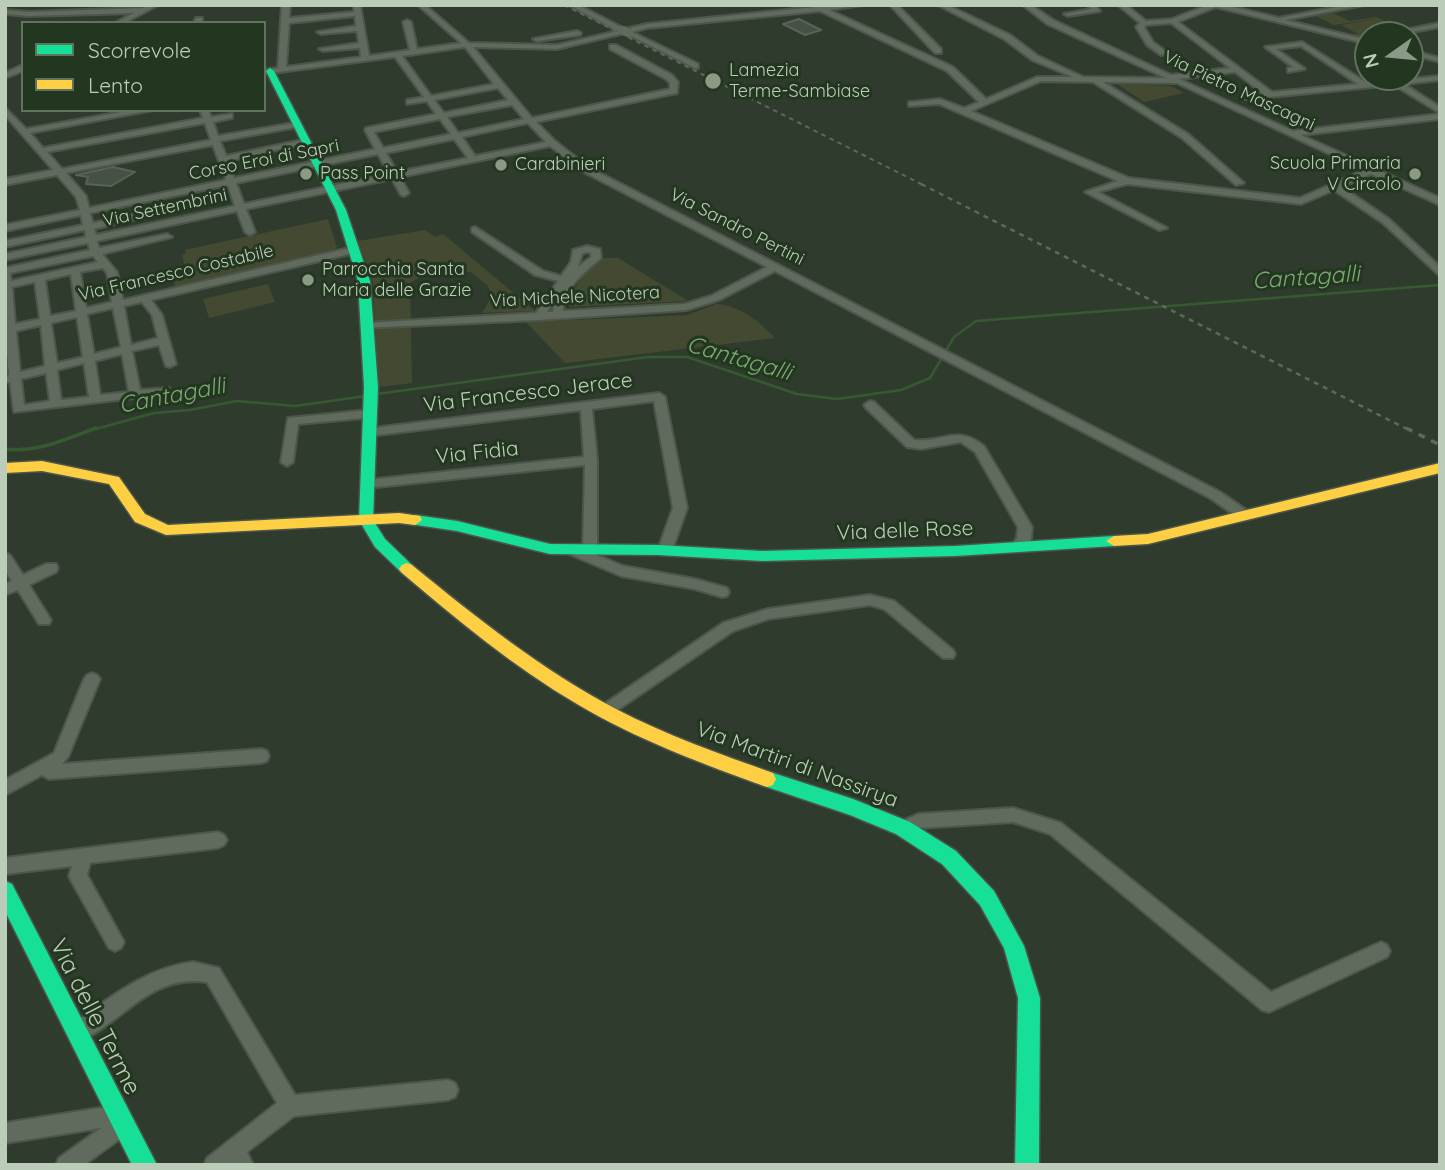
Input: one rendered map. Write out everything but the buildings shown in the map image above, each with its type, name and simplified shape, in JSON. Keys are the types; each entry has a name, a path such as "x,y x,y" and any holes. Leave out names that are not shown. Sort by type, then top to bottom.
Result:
{"street":[{"path":"122,21 155,5"},
{"path":"286,5 285,21 272,71 331,189 364,281 371,387 366,520"},
{"path":"421,5 442,22"},
{"path":"429,5 442,22"},
{"path":"572,5 695,66"},
{"path":"475,49 489,46 556,47 647,26 859,5"},
{"path":"893,5 937,51"},
{"path":"941,5 1007,37 1024,53 1088,79 1185,136 1239,183"},
{"name":"Via Pietro Mascagni","path":"1026,5 1040,17 1440,202"},
{"path":"1068,14 1096,10 1090,5"},
{"path":"1121,5 1139,25 1150,43 1164,53"},
{"path":"1139,25 1173,22 1215,5 1354,38"},
{"path":"1274,19 1361,5"},
{"path":"820,8 950,69 985,103"},
{"path":"285,21 357,9 365,57"},
{"path":"5,12 28,14 146,10"},
{"path":"625,32 671,21 692,22"},
{"path":"407,22 414,51"},
{"name":"Via Sandro Pertini","path":"442,22 466,45 475,49 530,122 551,143 585,169 1214,495 1244,515"},
{"path":"625,32 692,22"},
{"path":"1173,22 1270,95"},
{"path":"321,32 360,28"},
{"path":"445,47 453,42 453,33"},
{"path":"475,49 577,33"},
{"path":"1290,70 1301,69 1269,47 1342,36"},
{"path":"1302,44 1354,78"},
{"path":"323,49 363,45"},
{"path":"272,71 466,45"},
{"name":"Corso Eroi di Sapri","path":"5,228 674,91 674,82 668,77 613,47"},
{"path":"396,53 473,159"},
{"path":"5,76 21,69"},
{"path":"965,111 1041,79 1174,78 1236,70"},
{"path":"410,102 500,85"},
{"path":"1248,97 1354,86"},
{"path":"1409,91 1440,111"},
{"path":"912,104 940,101 1127,181 1298,201 1372,170"},
{"path":"404,193 369,130 513,102"},
{"path":"8,109 19,130 81,196 95,252 112,272 135,395"},
{"path":"19,130 97,115 128,112"},
{"path":"150,112 161,152"},
{"path":"97,115 107,162"},
{"path":"40,151 155,130 206,115 229,116"},
{"path":"206,115 250,232"},
{"path":"1293,133 1440,117"},
{"path":"5,182 297,124"},
{"path":"223,159 307,142"},
{"name":"Via Settembrini","path":"5,257 551,143"},
{"path":"1127,181 1090,192 1162,228"},
{"path":"1336,187 1386,221 1440,273"},
{"path":"157,198 170,250"},
{"path":"5,244 160,212"},
{"path":"475,230 540,273 563,279"},
{"path":"165,391 18,409 10,378 5,271 167,237"},
{"name":"Via Francesco Costabile","path":"8,329 354,250"},
{"path":"538,317 576,262 577,251 596,251 596,258 583,265 557,305 558,315"},
{"path":"6,285 104,264"},
{"name":"Via Michele Nicotera","path":"366,326 694,306 776,267"},
{"path":"75,270 96,399"},
{"path":"40,278 56,404"},
{"path":"145,298 157,315 170,364"},
{"path":"10,378 164,340"},
{"name":"Via Francesco Jerace","path":"369,432 659,397 680,508 665,550"},
{"path":"586,405 591,460 590,549"},
{"path":"870,405 911,444 957,437 972,440 980,449 1025,527 1024,539 1017,548"},
{"path":"288,462 292,421 370,410"},
{"name":"Via Fidia","path":"368,484 591,460"},
{"name":"Via delle Rose","path":"5,468 42,466 114,480 130,508 148,525 166,530 399,518 457,526 550,549 665,550 762,556 1017,548 1148,539 1440,468"},
{"name":"Via Martiri di Nassirya","path":"366,520 374,537 399,563 571,692 634,726 904,828 923,839 962,870 978,887 1012,937 1029,997 1027,1165"},
{"path":"571,549 621,571 695,584 722,592"},
{"path":"5,558 44,620"},
{"path":"5,590 51,568"},
{"path":"605,710 728,628 768,614 870,600 889,605 948,654"},
{"path":"5,788 60,757 93,679"},
{"path":"43,766 49,772 261,756"},
{"path":"904,828 918,821 1013,815 1055,828 1269,1003 1381,950"},
{"path":"5,866 218,840"},
{"path":"84,856 78,876 115,942"},
{"name":"Via delle Terme","path":"5,890 145,1165"},
{"path":"78,1032 161,977 203,972 212,974 290,1106"},
{"path":"214,1165 238,1157 290,1106 448,1090"},
{"path":"5,1133 122,1119"},
{"path":"66,1165 122,1119"}],"green space":[{"path":"1333,13 1350,21 1376,17 1385,21 1364,21 1376,19 1334,25 1315,16"},
{"path":"1354,23 1354,32 1341,25"},
{"path":"1117,84 1171,86 1184,93 1144,102"},
{"path":"328,219 337,247 333,251 175,287 174,283 185,268 182,255 186,254 185,250"},
{"path":"425,230 435,237 443,234 535,311 482,313 492,296 488,286 471,272 439,273 417,279 410,283 412,383 378,387 373,282 358,241"},
{"path":"603,258 618,258 688,301 570,307 566,302 589,266"},
{"path":"268,284 275,302 209,318 203,299"},
{"path":"716,304 733,307 748,315 775,338 565,363 526,322 688,315"}],"waterway":[{"name":"Cantagalli","path":"377,394 648,357 687,357 797,394 837,399 901,390 930,378 954,337 976,321 1440,285"},
{"name":"Cantagalli","path":"92,430 154,413 190,410 237,401 295,406 366,396"},
{"name":"Cantagalli","path":"5,449 40,447 96,428"}],"railway":[{"path":"564,5 925,186"},
{"path":"921,184 1409,430"},
{"path":"1406,428 1440,445"}],"traffic: fast":[{"path":"270,71 341,210 364,281 371,387 366,520 380,543 407,569"},
{"path":"415,520 457,526 550,549 658,550 762,556 955,551 1114,541"},
{"path":"767,779 853,807 903,828 927,841 949,858 987,898 1014,946 1029,998 1027,1165"},
{"path":"5,890 145,1165"}],"traffic: slow":[{"path":"5,468 42,466 114,480 140,518 166,530 399,518 415,520"},
{"path":"1114,541 1148,539 1440,468"},
{"path":"407,569 505,647 583,699 668,741 767,779"}],"place":[{"name":"Lamezia Terme-Sambiase","path":"713,81"},
{"name":"Carabinieri","path":"501,165"},
{"name":"Pass Point","path":"306,174"},
{"name":"Scuola Primaria V Circolo","path":"1415,174"},
{"name":"Parrocchia Santa Maria delle Grazie","path":"308,280"}]}
